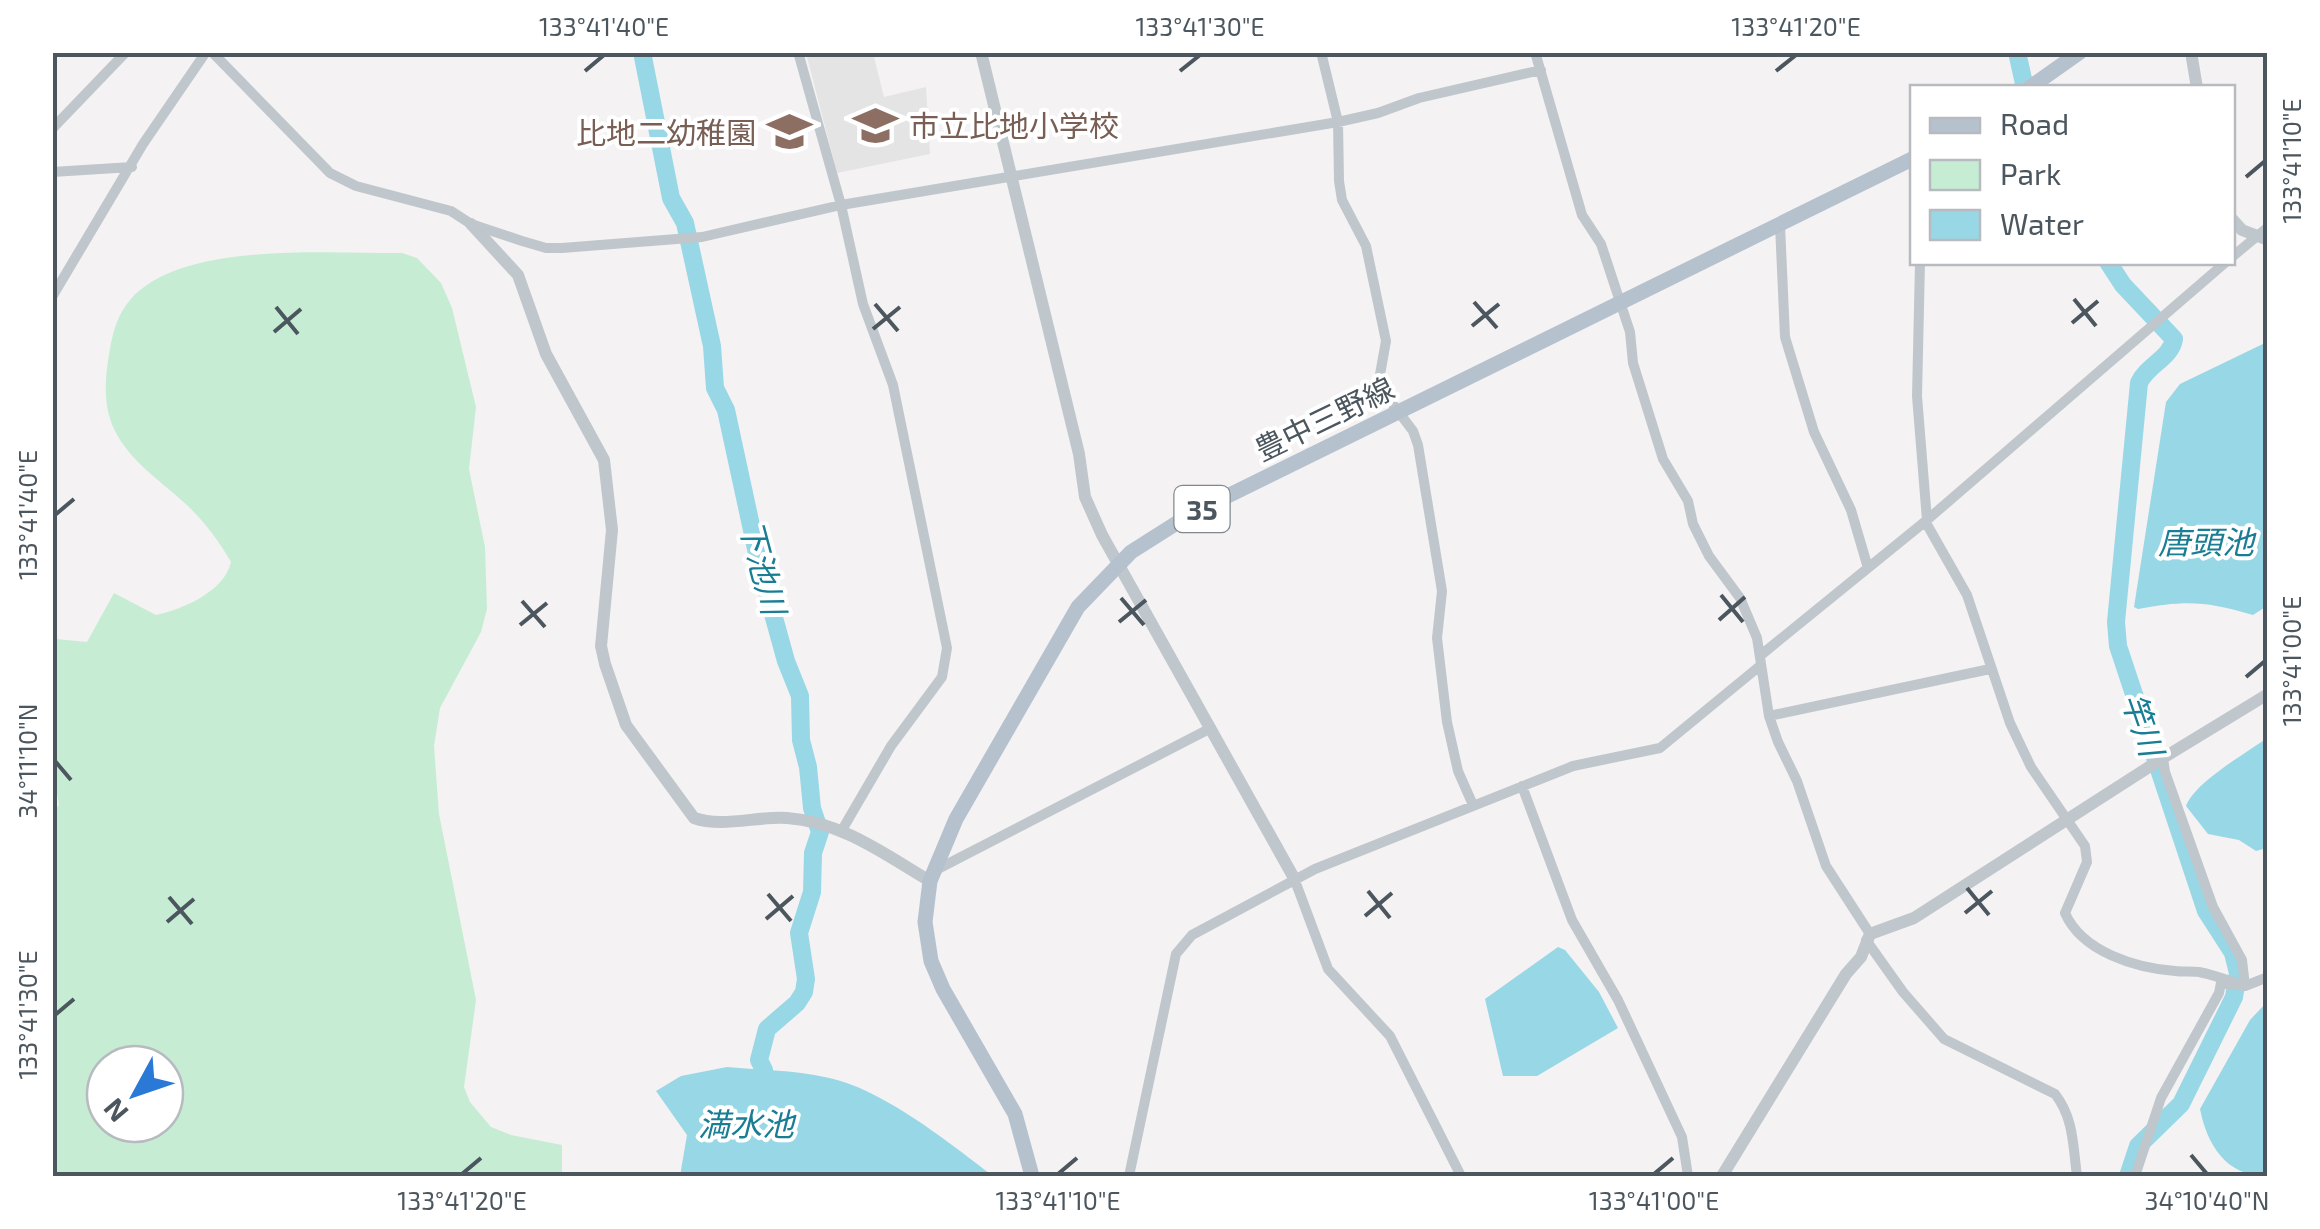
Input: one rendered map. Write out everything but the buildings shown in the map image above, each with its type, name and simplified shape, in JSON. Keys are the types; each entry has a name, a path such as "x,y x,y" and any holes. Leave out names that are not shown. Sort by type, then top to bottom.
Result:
{"main road":[{"path":"2033,85 2080,52"},
{"name":"豊中三野線","path":"1032,1176 1015,1114 942,989 931,962 925,922 931,877 956,819 1063,630 1094,588 1118,563 1191,514 1910,160"}],"street":[{"path":"52,129 126,52"},
{"path":"52,297 143,144 209,52 330,173 356,186 450,212 471,224 546,248 702,237 841,204 1338,122 1419,98 1541,70"},
{"path":"798,52 841,204 863,304 893,385 947,648 942,677 891,746 842,830"},
{"path":"982,52 1079,454 1085,497 1294,878 1328,969 1390,1036 1461,1176"},
{"path":"1321,52 1338,122 1338,181 1342,200 1366,246 1386,341 1379,380 1418,445 1442,591 1438,638 1447,722 1458,771 1472,805"},
{"path":"1535,52 1582,215 1601,244 1630,332 1634,363 1663,459 1688,502 1693,524 1709,556 1740,598 1761,660 1769,716 1797,781 1826,866 1902,992 1944,1039 2056,1094 2071,1125 2078,1176"},
{"path":"2191,52 2196,85"},
{"path":"52,172 132,167"},
{"path":"2235,222 2242,230 2262,238"},
{"path":"471,224 518,275 546,354 604,460 612,530 601,646 626,726 694,818 708,823 782,818 825,823 931,877 1211,728"},
{"path":"1780,225 1785,337 1814,432 1851,510 1868,568"},
{"path":"2235,255 2262,238 2268,227"},
{"path":"1920,265 1917,396 1926,520 1967,595 2010,724 2030,767 2085,846 2087,862 2066,914 2088,943 2111,955 2246,986"},
{"path":"1129,1176 1176,954 1192,935 1294,878 1472,805 1574,766 1660,748 2223,265"},
{"path":"1769,716 1990,669"},
{"path":"1722,1176 1846,974 1861,957 1868,937 1914,918 2268,694"},
{"path":"2162,758 2213,907 2242,960 2246,986"},
{"path":"1522,786 1572,920 1618,1000 1682,1137 1688,1176"},
{"path":"2135,1176 2161,1098 2219,994 2221,983 2246,986 2268,977"}],"shaded area":[{"name":"市立比地小学校","path":"806,53 873,53 884,97 926,87 930,154 837,173"}],"green space":[{"path":"298,252 402,253 417,258 441,283 452,308 476,407 469,469 485,547 487,609 481,632 440,708 434,746 439,814 476,1000 464,1087 470,1102 491,1127 562,1145 562,1176 53,1176 52,814 59,805 52,764 53,645 56,639 87,642 114,593 156,615 190,604 211,590 227,573 231,562 201,520 139,463 115,431 106,390 113,336 130,300 153,281 184,267 219,259"}],"water":[{"name":"唐頭池","path":"2267,342 2267,606 2253,615 2196,603 2138,609 2134,607 2166,402 2180,384"},
{"path":"2267,738 2267,848 2256,851 2239,840 2208,834 2186,806 2210,778"},
{"path":"1558,947 1565,950 1599,992 1618,1028 1537,1076 1503,1076 1485,999"},
{"path":"2267,1002 2267,1176 2241,1171 2221,1156 2208,1135 2200,1109 2250,1020"},
{"name":"満水池","path":"727,1067 814,1075 848,1083 915,1119 993,1176 680,1176 687,1135 656,1091 681,1076"}],"waterway":[{"name":"下池川","path":"642,52 671,198 685,223 712,346 715,388 726,410 760,567 786,661 800,696 801,740 820,832 813,853 812,892 799,933 806,979 804,992 767,1029 759,1060 764,1070"},
{"name":"竿川","path":"2017,52 2024,85"},
{"name":"竿川","path":"2110,265 2123,285 2174,339 2139,383 2116,622 2118,646 2206,911 2233,953 2238,973 2234,997 2181,1104 2138,1146 2128,1176"}],"place":[{"name":"市立比地小学校","path":"876,125"},
{"name":"比地二幼稚園","path":"789,132"}]}
